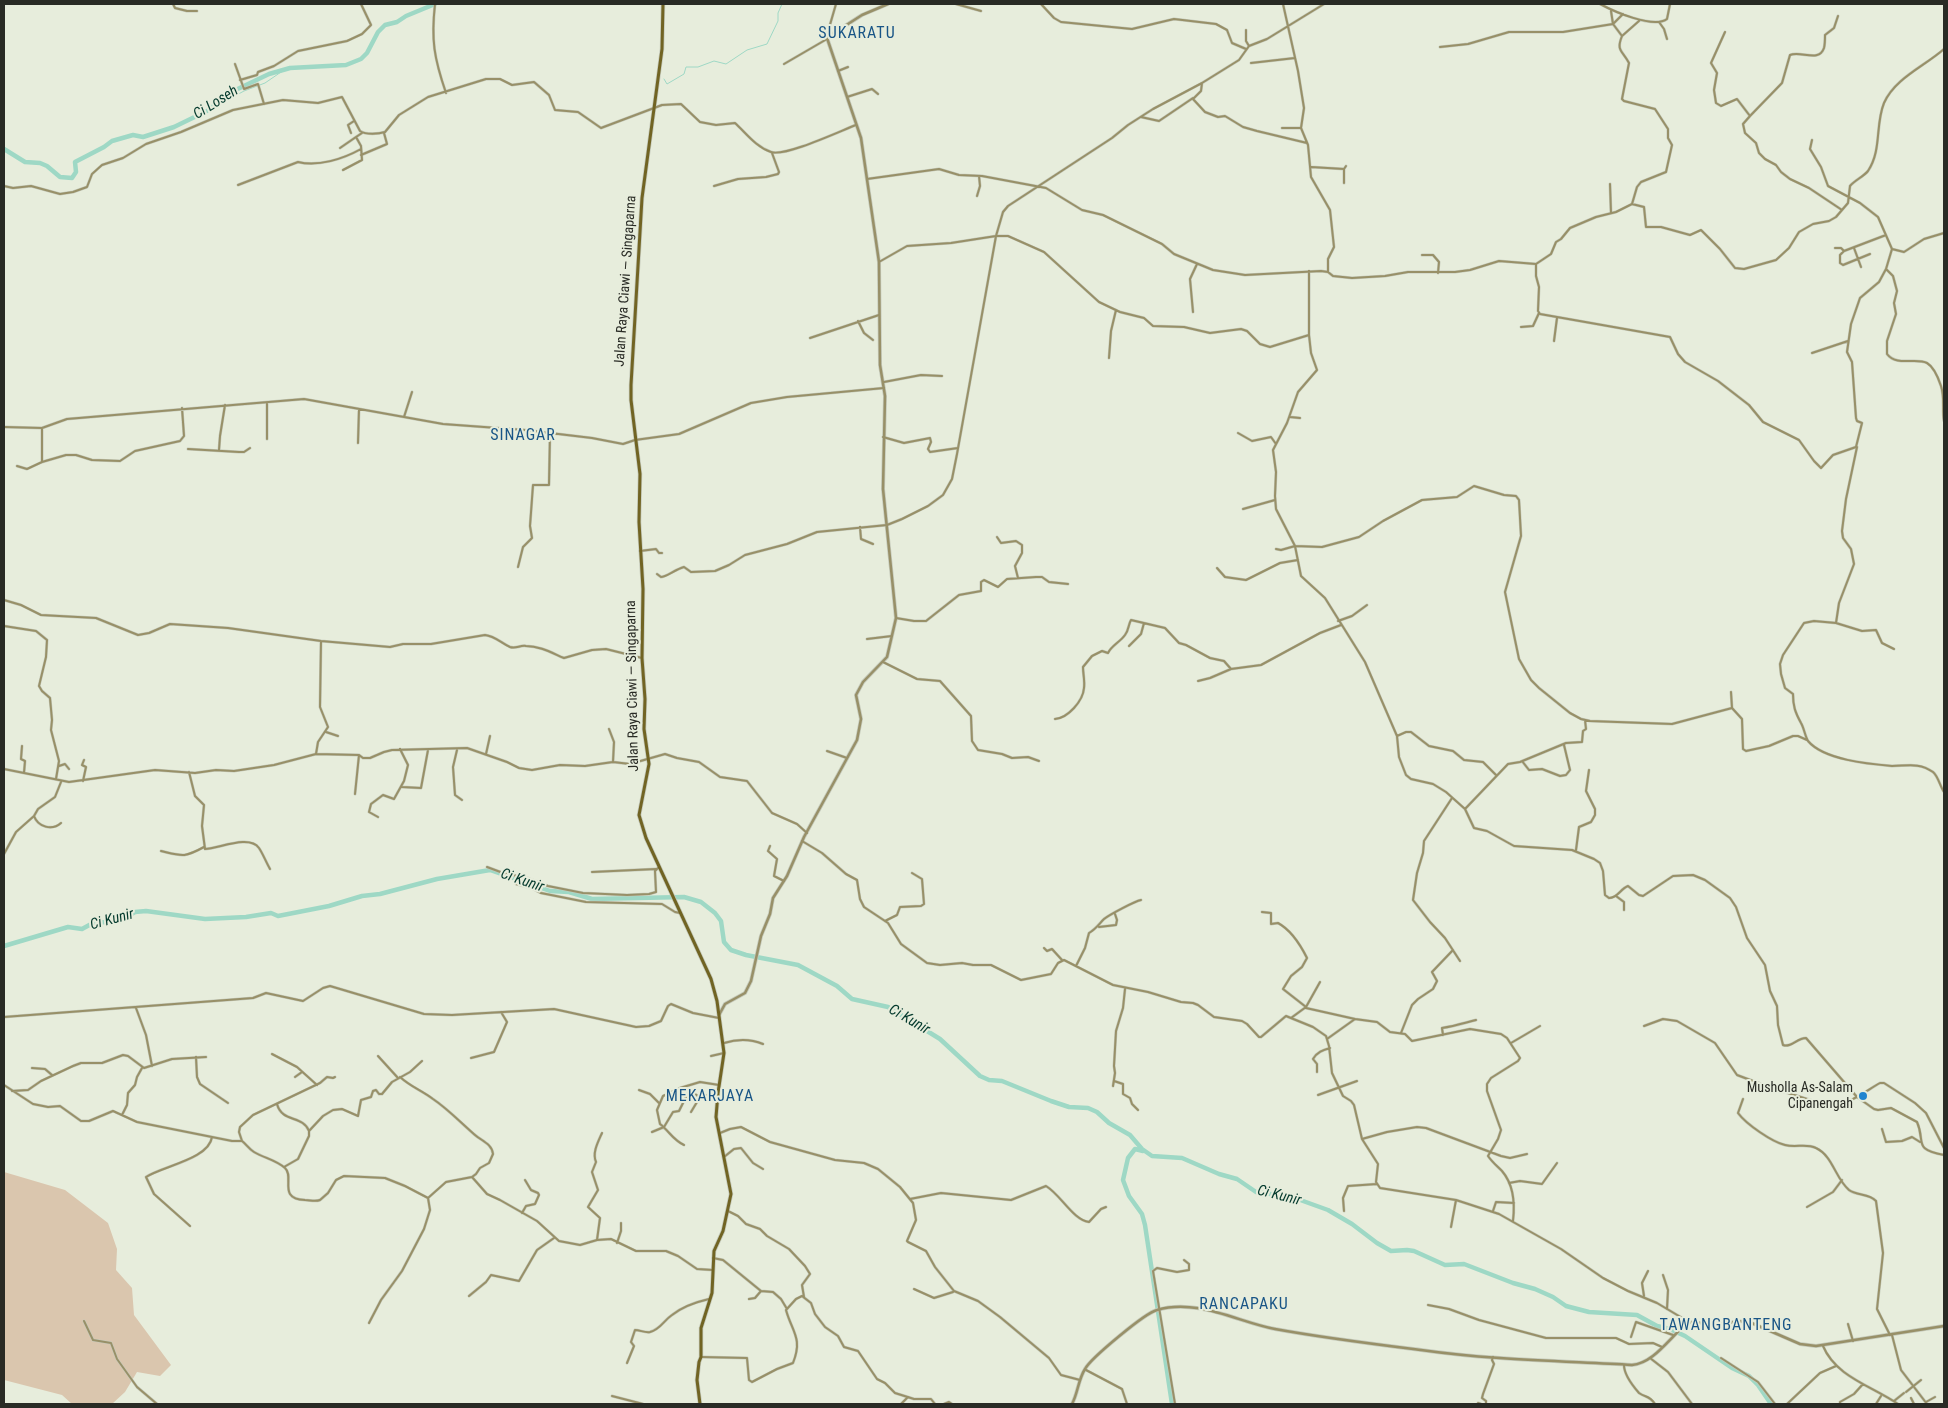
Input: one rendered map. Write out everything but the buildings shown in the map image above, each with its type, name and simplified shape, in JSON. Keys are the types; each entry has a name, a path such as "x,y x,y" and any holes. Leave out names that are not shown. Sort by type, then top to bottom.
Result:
{"main road":[{"name":"Jalan Raya Ciawi — Singaparna","path":"663,4 662,49 642,198 632,358 631,400 640,474 640,552 643,589 642,658 645,699 644,729 648,759 648,768 639,812 657,868 671,891 711,979 724,1043 716,1117 731,1187 723,1231 715,1245 710,1298 701,1328 701,1357 697,1380 699,1403"}],"street":[{"path":"172,4 174,8 187,11 197,10"},
{"path":"240,80 257,75 259,71 278,63 298,51 338,44 362,34 371,24 361,4"},
{"path":"436,4 433,38 434,55 446,92"},
{"path":"4,1017 253,998 266,993 303,1000 330,986 424,1014 554,1009 639,1027 661,1021 668,1006 671,1004 693,1013 719,1017 725,1004 745,993 758,954 761,936 770,914 773,898 784,881 802,841 857,740 861,715 856,695 863,682 883,662 888,652 896,618 883,489 885,411 884,382 880,365 879,262 861,138 827,36 836,4"},
{"path":"784,64 827,36 888,4"},
{"path":"956,4 981,11"},
{"path":"1041,4 1054,18 1061,22 1110,28 1136,29 1170,19 1216,24 1227,30 1232,43 1246,48"},
{"path":"1283,4 1304,108 1301,128 1307,143 1313,182 1330,210 1334,247 1328,259 1328,272"},
{"path":"657,574 661,578 665,577 673,570 684,567 691,572 715,570 729,565 745,555 786,544 817,532 886,525 928,506 943,495 952,479 996,236 1003,212 1008,206 1112,138 1128,125 1239,60 1248,46 1267,39 1324,4"},
{"path":"1600,4 1611,11 1640,20 1658,22 1667,18 1670,4"},
{"path":"1611,11 1613,24 1622,36"},
{"path":"1440,47 1461,45 1509,32 1563,32 1613,24 1623,14"},
{"path":"1838,16 1834,28 1825,35 1822,51 1812,56 1796,53 1790,55 1782,83 1744,122 1743,128 1745,133 1757,144 1762,157 1776,165 1790,179 1809,188 1842,210"},
{"path":"1632,204 1641,182 1666,172 1672,146 1668,138 1668,129 1655,109 1642,104 1624,102 1622,99 1629,63 1619,48 1622,36 1640,20"},
{"path":"1658,22 1664,29 1667,39"},
{"path":"1246,30 1248,46"},
{"path":"1725,32 1711,63 1718,73 1714,90 1715,102 1721,106 1736,99 1750,116"},
{"path":"867,179 935,169 1052,191 1082,210 1103,215 1162,244 1174,254 1213,270 1246,275 1309,271 1328,272 1333,276 1352,278 1385,276 1408,272 1470,270 1495,262 1536,264 1550,254 1556,242 1570,228 1596,217 1611,214 1632,204 1644,207 1646,227 1661,227 1690,235 1701,230 1720,249 1732,266 1741,269 1778,260 1799,232 1813,224 1832,220 1842,210 1848,203 1850,186 1866,173 1873,162 1885,102 1906,78 1936,57 1944,49"},
{"path":"1251,63 1295,58"},
{"path":"235,64 243,87 247,88 257,84 264,104"},
{"path":"838,71 848,67"},
{"path":"384,133 405,110 428,98 486,79 500,79 512,85 534,82 550,95 556,110 578,112 600,128 665,104 681,104 700,122 716,125 734,122 754,142 772,152 795,148 856,125"},
{"path":"1141,117 1160,121 1201,92 1202,83"},
{"path":"847,97 872,89 878,94"},
{"path":"4,186 13,188 31,186 60,194 73,192 87,187 92,174 102,165 122,158 143,145 182,132 233,110 283,100 318,103 342,97 362,133"},
{"path":"1193,98 1201,109 1218,117 1226,116 1243,127 1307,143"},
{"path":"352,133 348,125 354,121"},
{"path":"1282,128 1301,128"},
{"path":"340,148 362,133 384,133"},
{"path":"361,155 387,144 384,133"},
{"path":"343,170 362,160 361,149 356,137"},
{"path":"1812,140 1810,148 1828,186 1875,214 1892,250 1886,269 1878,283 1859,299 1851,324 1848,352 1852,362 1856,398 1856,420 1862,423 1846,498 1842,531 1843,538 1851,549 1854,564 1839,604 1836,623"},
{"path":"238,186 298,162 308,164 339,159 361,149"},
{"path":"714,186 738,179 776,175 778,172 772,152"},
{"path":"1344,183 1344,169 1346,166"},
{"path":"1311,167 1344,169"},
{"path":"976,196 980,186 979,176"},
{"path":"1610,184 1611,214"},
{"path":"1892,250 1904,252 1924,239 1944,233"},
{"path":"1870,254 1842,264 1840,255 1844,251 1886,235"},
{"path":"879,262 907,246 1008,236 1044,252 1099,302 1116,310 1144,318 1156,327 1184,328 1210,333 1241,328 1247,331 1256,342 1266,347 1275,347 1309,335"},
{"path":"1835,248 1842,248 1844,251"},
{"path":"1854,248 1861,267"},
{"path":"1422,255 1433,255 1439,263 1438,272"},
{"path":"1193,312 1190,278 1197,263"},
{"path":"1521,327 1533,326 1539,314 1539,287 1536,276 1536,264"},
{"path":"1886,269 1893,276 1897,291 1894,304 1896,316 1887,341 1887,354 1895,360 1924,362 1930,366 1942,389 1944,421"},
{"path":"1309,271 1310,353 1317,370 1298,392 1290,417 1276,444 1273,454 1276,472 1275,500 1278,515 1295,546 1298,569 1301,576 1322,593 1365,662 1397,736 1400,762 1408,777 1439,787 1465,810 1474,828 1487,831 1514,846 1576,850 1588,858 1597,860 1600,863 1604,876 1605,895 1609,898 1616,896 1628,886 1643,896 1673,876 1693,875 1705,880 1730,898 1739,912 1748,938 1765,965 1770,991 1777,1006 1778,1025 1783,1045 1789,1046 1806,1038 1855,1096 1874,1109 1891,1108 1917,1122 1920,1130 1920,1142"},
{"path":"1109,358 1111,330 1116,310"},
{"path":"810,338 879,314"},
{"path":"1539,314 1670,337 1678,354 1685,362 1718,381 1749,405 1763,422 1800,440 1820,467 1824,466 1833,455 1857,446"},
{"path":"1554,341 1557,318"},
{"path":"858,322 864,333 873,340"},
{"path":"1812,353 1849,340"},
{"path":"884,382 921,375 942,376"},
{"path":"4,427 42,428 67,419 304,399 443,424 579,436 623,444 635,440 680,434 751,403 800,395 884,388"},
{"path":"404,417 412,392"},
{"path":"267,403 267,439"},
{"path":"219,450 225,405"},
{"path":"17,466 27,469 42,462 66,455 76,455 92,460 120,461 134,451 180,441 184,436 182,408"},
{"path":"358,443 359,410"},
{"path":"1290,417 1300,418"},
{"path":"42,428 42,462"},
{"path":"1238,433 1251,440 1271,437 1276,444"},
{"path":"518,567 523,547 532,538 530,526 534,486 549,485 550,434"},
{"path":"883,437 902,443 930,438 931,442 928,449 930,452 958,448"},
{"path":"188,449 242,452 250,448"},
{"path":"1276,549 1280,550 1295,546 1322,547 1359,537 1383,521 1422,500 1457,497 1474,486 1504,495 1516,496 1519,500 1520,536 1504,592 1518,659 1532,680 1549,698 1570,713 1585,720 1672,724 1732,708"},
{"path":"1243,509 1275,500"},
{"path":"860,527 861,539 873,544"},
{"path":"997,537 1001,542 1016,541 1022,545 1022,553 1015,566 1018,578"},
{"path":"640,552 654,549 662,553"},
{"path":"1217,568 1225,577 1246,580 1280,563 1298,560"},
{"path":"896,618 926,621 959,595 981,591 984,580 998,587 1007,579 1041,577 1049,582 1068,584"},
{"path":"4,600 20,605 41,616 96,618 138,635 149,633 170,624 228,628 321,641 390,647 406,644 431,644 485,635 493,637 512,648 526,646 540,648 564,658 592,650 606,649 642,658"},
{"path":"1338,621 1352,616 1367,606"},
{"path":"1055,719 1060,718 1079,702 1085,687 1083,667 1092,656 1100,652 1109,652 1110,648 1126,635 1131,620 1165,628 1179,642 1210,658 1224,661 1231,669"},
{"path":"1807,740 1794,710 1793,694 1784,686 1780,664 1783,655 1803,624 1810,620 1836,623 1862,631 1876,630 1882,643 1894,649"},
{"path":"1128,646 1141,634 1144,623"},
{"path":"1198,681 1231,669 1261,665 1320,633 1341,625"},
{"path":"4,626 36,631 47,640 46,657 39,686 50,698 51,730 59,766 56,780"},
{"path":"867,639 892,636"},
{"path":"316,754 318,742 328,727 320,707 321,641"},
{"path":"883,662 917,679 940,681 971,716 972,741 978,750 1002,754 1012,758 1028,757 1039,761"},
{"path":"1731,692 1732,708 1742,720 1743,749 1745,751 1769,746 1798,736 1829,754 1848,760 1891,766 1917,765 1934,772 1944,792"},
{"path":"1465,810 1508,764 1522,761 1566,743 1582,742 1583,731 1586,728 1585,720"},
{"path":"609,729 614,742 613,762"},
{"path":"326,732 338,736"},
{"path":"1397,736 1411,732 1429,746 1453,751 1464,760 1483,762 1496,775"},
{"path":"486,754 490,736"},
{"path":"1522,761 1529,770 1542,769 1564,776 1570,770 1564,745"},
{"path":"22,746 21,759 25,761 26,766 24,773"},
{"path":"4,769 61,782 83,781 154,770 189,772 234,771 274,765 316,754 359,755 363,758 370,758 384,752 400,749 457,750 467,748 526,770 560,765 585,766 613,762 630,764 665,754 699,762 720,777 748,781 772,813 798,824 807,832"},
{"path":"378,817 369,812 371,804 383,795 394,798 402,787 408,765 400,749"},
{"path":"402,787 421,788 428,750"},
{"path":"457,750 453,767 453,782 456,797 462,800"},
{"path":"827,751 847,758"},
{"path":"355,794 359,755"},
{"path":"83,781 86,767 82,765 84,760"},
{"path":"59,766 65,764 69,769"},
{"path":"1576,850 1579,827 1591,822 1595,815 1595,809 1586,791 1589,770"},
{"path":"189,772 195,796 204,805 202,826 204,847"},
{"path":"4,854 16,833 34,816 38,809 55,798 61,782"},
{"path":"1452,798 1424,840 1413,900 1460,961"},
{"path":"34,816 36,822 45,827 53,828 61,823"},
{"path":"802,841 822,853 846,874 857,880 863,905 885,921 901,944 911,953 929,964 962,963 973,966 991,965 1021,980 1051,974 1062,960"},
{"path":"161,851 181,856 204,847 207,849 231,842 253,844 258,847 270,869"},
{"path":"770,846 768,852 777,859 774,876 784,881"},
{"path":"487,867 555,888 584,893 628,895 656,892 657,868 592,872"},
{"path":"885,921 897,915 900,907 921,906 924,904 922,879 912,873"},
{"path":"516,884 541,893 586,902 662,904 674,912 679,911"},
{"path":"1616,896 1624,902 1624,910"},
{"path":"1076,966 1085,948 1088,935 1106,918 1131,902 1140,900"},
{"path":"1262,912 1271,913 1271,924 1278,923 1288,930 1306,956 1307,961 1291,976 1282,990 1306,1008 1355,1019 1371,1020 1390,1032 1405,1034 1412,1041 1473,1029 1501,1034 1511,1043 1518,1053 1519,1059 1491,1078 1487,1084 1487,1091 1500,1130 1489,1158 1504,1173 1508,1183 1514,1203 1513,1222"},
{"path":"1099,926 1116,925 1118,920 1114,914"},
{"path":"1044,948 1047,950 1052,949 1062,960 1105,982 1125,989 1132,988 1198,1005 1214,1017 1242,1021 1248,1024 1259,1037 1284,1017 1291,1018 1321,1031 1328,1039 1330,1066 1338,1088 1343,1096 1354,1105 1362,1139 1378,1164 1376,1184"},
{"path":"1401,1033 1412,1005 1436,986 1437,981 1432,972 1453,950"},
{"path":"1291,1018 1306,1008 1320,982"},
{"path":"1112,1086 1114,1080 1116,1031 1123,1008 1125,989"},
{"path":"136,1007 146,1036 152,1066"},
{"path":"472,1058 494,1052 507,1022 501,1012"},
{"path":"1328,1039 1355,1019"},
{"path":"1644,1026 1663,1019 1677,1021 1715,1043 1738,1074 1769,1088 1830,1105 1855,1096 1880,1083 1884,1083 1922,1109 1933,1125 1944,1148"},
{"path":"1443,1035 1442,1028 1476,1020"},
{"path":"1511,1043 1540,1026"},
{"path":"724,1043 738,1040 763,1044"},
{"path":"1317,1072 1315,1057 1318,1052 1330,1048"},
{"path":"711,1056 724,1052"},
{"path":"272,1054 288,1061 317,1084"},
{"path":"12,1091 32,1088 52,1076 81,1063 98,1064 123,1055 128,1056 142,1068"},
{"path":"378,1056 411,1087 434,1099 460,1120 472,1133 491,1146 494,1154 489,1163 480,1168 472,1177 446,1182 428,1198"},
{"path":"196,1057 196,1078 200,1084 228,1103"},
{"path":"142,1068 172,1059 206,1057"},
{"path":"284,1167 297,1161 309,1131 323,1116 333,1110 342,1109 359,1116 361,1100 371,1097 374,1091 382,1094 392,1082 410,1072 422,1061"},
{"path":"32,1068 45,1069 52,1076"},
{"path":"122,1115 127,1105 128,1093 136,1085 142,1068"},
{"path":"295,1077 302,1072"},
{"path":"335,1077 328,1077 253,1115 243,1124 239,1132 242,1141 255,1153 284,1167 289,1173 288,1190 298,1200 320,1200 328,1193 336,1180 344,1176 385,1178 428,1198"},
{"path":"1114,1080 1123,1084 1123,1094 1130,1098 1132,1104 1138,1110"},
{"path":"1318,1095 1357,1081"},
{"path":"684,1145 673,1139 660,1124 657,1111 664,1096 680,1088 702,1082 719,1085"},
{"path":"4,1085 35,1105 60,1106 80,1121 90,1121 112,1111 137,1122 232,1141 242,1141"},
{"path":"18,1095 23,1090"},
{"path":"639,1090 651,1094 660,1104"},
{"path":"652,1132 664,1127 673,1112 678,1111 683,1104 688,1092 692,1091 700,1098"},
{"path":"691,1112 700,1098 718,1093"},
{"path":"1743,1099 1738,1113 1744,1120 1784,1145 1809,1145 1818,1149 1824,1154 1850,1191 1873,1198 1878,1204 1883,1253 1877,1309 1879,1317 1887,1326 1891,1335 1900,1368 1926,1403 1935,1398"},
{"path":"277,1104 280,1112 291,1119 295,1118 303,1123 309,1131"},
{"path":"720,1134 730,1129 741,1127 770,1142 835,1160 864,1163 874,1167 888,1177 910,1199 914,1207 916,1220 907,1240 926,1251 934,1267 954,1291 978,1302 1000,1317 1048,1358 1061,1375 1080,1380"},
{"path":"1362,1139 1417,1128 1443,1133 1510,1158 1527,1154"},
{"path":"1882,1129 1886,1142 1902,1141 1914,1137 1929,1150 1944,1155"},
{"path":"597,1240 600,1218 588,1207 598,1190 592,1172 596,1162 594,1158 595,1152 602,1134"},
{"path":"190,1226 154,1194 146,1177 199,1155 211,1141 212,1137"},
{"path":"724,1157 734,1149 741,1148 753,1163 763,1169"},
{"path":"1508,1183 1520,1181 1542,1184 1557,1163"},
{"path":"472,1177 486,1194 500,1200 541,1225 554,1238 580,1246 597,1240 611,1239 636,1251 666,1251 678,1256 697,1269 713,1270"},
{"path":"522,1213 525,1206 536,1204 539,1195 531,1190 525,1180"},
{"path":"1807,1208 1833,1192 1842,1180"},
{"path":"1344,1211 1343,1198 1348,1186 1376,1184 1382,1189 1456,1200 1492,1211 1561,1249 1604,1278 1628,1291 1644,1296 1690,1322 1711,1324 1747,1321 1808,1346 1824,1346 1944,1326"},
{"path":"910,1199 946,1193 1008,1200 1045,1186 1049,1187 1076,1216 1084,1221 1090,1221 1101,1209 1106,1207"},
{"path":"369,1323 381,1300 402,1272 424,1229 430,1210 428,1198"},
{"path":"1452,1227 1456,1200"},
{"path":"1492,1211 1496,1202 1514,1203"},
{"path":"728,1211 738,1216 746,1225 761,1230 793,1252 810,1274 802,1286 804,1297 811,1304 815,1314 825,1327 838,1336 844,1347 859,1353 877,1379 885,1383 895,1393 908,1398 931,1399 935,1404"},
{"path":"617,1242 621,1232 621,1223"},
{"path":"469,1296 486,1282 491,1275 515,1281 520,1280 529,1265 530,1259 537,1250 554,1238"},
{"path":"701,1357 747,1358 748,1380 752,1382 777,1369 792,1364 796,1351 797,1339 792,1322 786,1312 787,1308 780,1299 772,1292 761,1291 723,1260 713,1258"},
{"path":"1175,1404 1153,1270 1157,1268 1177,1272 1189,1270 1189,1264 1184,1260"},
{"path":"1644,1296 1642,1283 1648,1271"},
{"path":"1663,1275 1668,1290 1667,1309"},
{"path":"914,1289 934,1298 954,1291"},
{"path":"748,1299 755,1298 761,1291"},
{"path":"787,1308 797,1298 804,1297"},
{"path":"627,1363 634,1346 630,1342 635,1330 646,1332 657,1329 663,1326 671,1315 694,1303 710,1298"},
{"path":"1428,1305 1449,1309 1478,1320 1546,1338 1616,1338 1629,1344 1653,1343 1662,1347"},
{"path":"1072,1404 1084,1369 1130,1326 1158,1309 1175,1307 1198,1309 1274,1328 1422,1350 1493,1357 1624,1365 1642,1364 1662,1347 1673,1334 1690,1322"},
{"path":"84,1321 93,1339 111,1343 116,1358 137,1387 157,1404"},
{"path":"1631,1337 1636,1322 1673,1334"},
{"path":"1848,1324 1854,1341"},
{"path":"1824,1346 1829,1358 1836,1366 1898,1404"},
{"path":"1486,1404 1487,1401 1482,1398 1494,1364 1493,1357"},
{"path":"1650,1358 1668,1372 1692,1404"},
{"path":"1722,1358 1758,1382 1775,1404"},
{"path":"1624,1365 1625,1373 1636,1389 1640,1394 1650,1397 1655,1404"},
{"path":"1787,1404 1820,1373 1836,1366"},
{"path":"1084,1369 1122,1389 1128,1404"},
{"path":"1894,1401 1921,1380"},
{"path":"1840,1404 1840,1402 1854,1394 1863,1384"},
{"path":"1876,1404 1882,1395"},
{"path":"612,1396 643,1404"},
{"path":"902,1404 908,1398"},
{"path":"1912,1398 1914,1404"},
{"path":"1930,1400 1932,1404"},
{"path":"944,1404 949,1402 952,1404"}],"shaded area":[{"path":"4,1172 65,1190 108,1223 117,1249 116,1270 132,1288 134,1315 171,1365 160,1376 137,1372 125,1392 112,1404 72,1404 62,1395 4,1380"}],"waterway":[{"name":"Ci Loseh","path":"4,149 25,162 40,163 47,166 60,177 72,178 76,172 75,162 112,141 133,135 143,137 174,127 211,109 221,97 269,74 290,68 346,65 361,59 367,53 378,32 385,25 397,22 406,16 435,4"},
{"path":"664,79 667,84 684,74 686,67 698,67 714,61 726,64 747,50 767,44 778,21 778,13 782,4"},
{"path":"211,109 244,91 265,83 284,70"},
{"name":"Ci Kunir","path":"4,946 68,927 82,929 93,923 120,921 135,912 146,911 205,919 246,917 271,913 278,916 329,906 362,896 380,894 437,879 490,870 550,891 569,892 592,899 684,897 701,902 715,913 721,921 724,942 731,950 746,955 798,965 837,986 852,999 888,1007 940,1039 980,1076 989,1080 1002,1081 1069,1107 1088,1108 1097,1112 1109,1123 1130,1135 1142,1149 1152,1156 1182,1158 1219,1174 1237,1179 1256,1192 1292,1197 1328,1210 1391,1251 1414,1251 1445,1265 1464,1264 1513,1283 1535,1289 1553,1297 1566,1306 1589,1312 1637,1315 1657,1326 1670,1329 1685,1336 1732,1368 1749,1376 1758,1385 1771,1404"},
{"path":"1143,1151 1135,1149 1128,1158 1123,1180 1129,1196 1142,1214 1145,1225 1172,1404"}],"place":[{"name":"Musholla As-Salam Cipanengah","path":"1863,1096"}],"district":[{"name":"SUKARATU","path":"857,34"},
{"name":"SINAGAR","path":"523,436"},
{"name":"MEKARJAYA","path":"710,1097"},
{"name":"RANCAPAKU","path":"1244,1305"},
{"name":"TAWANGBANTENG","path":"1726,1326"}]}
